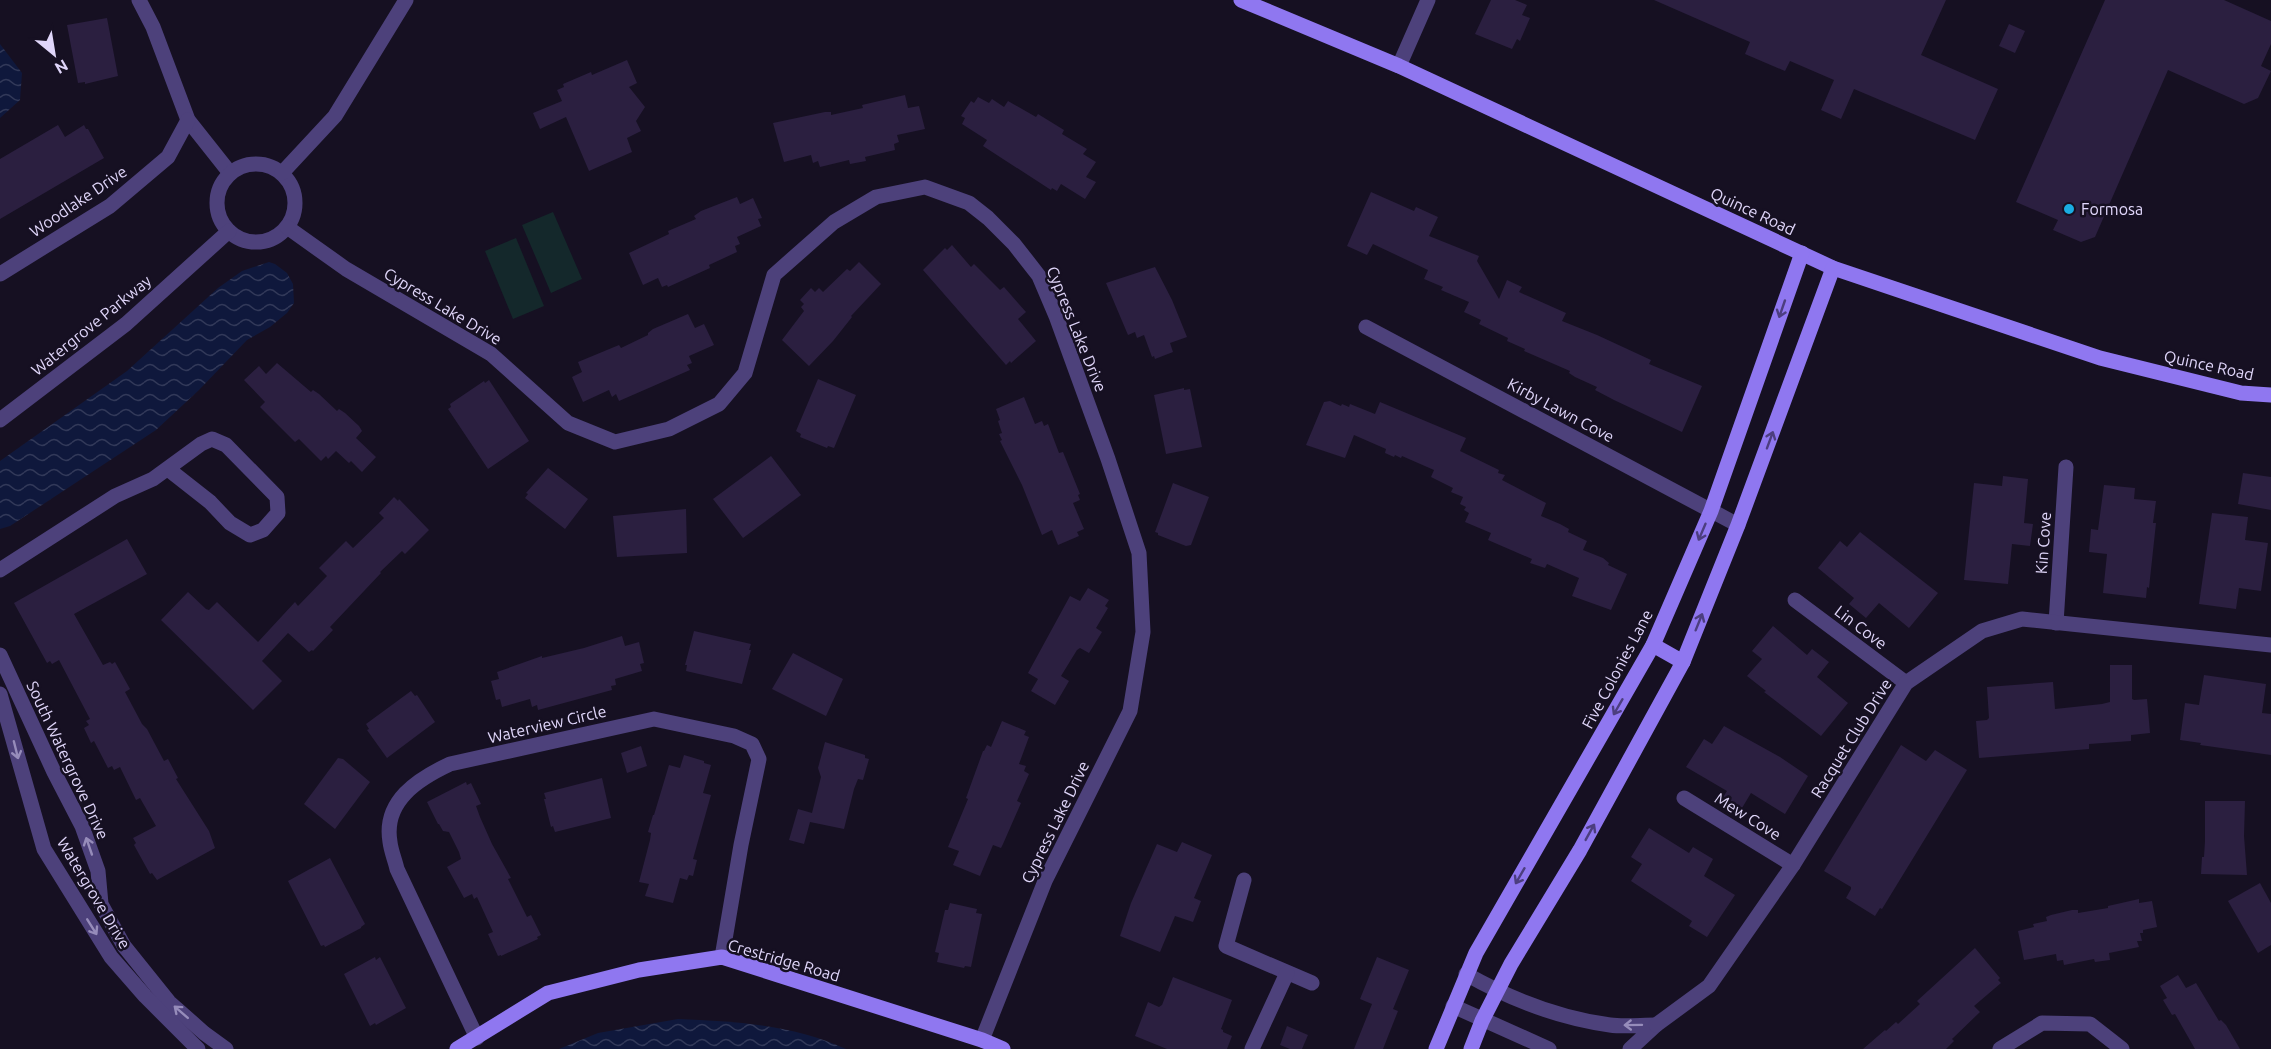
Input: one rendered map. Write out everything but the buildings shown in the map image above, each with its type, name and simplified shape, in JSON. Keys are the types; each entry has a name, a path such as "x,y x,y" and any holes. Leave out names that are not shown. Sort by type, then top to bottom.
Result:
{"street":[{"path":"139,0 153,27 188,120 230,173"},
{"path":"282,173 335,116 406,0"},
{"name":"Quince Road","path":"1241,0 1399,66 1833,268 2100,358 2241,393 2271,395"},
{"path":"1399,66 1428,0"},
{"name":"Woodlake Drive","path":"0,274 110,206 168,158 188,120"},
{"path":"250,164 273,167 282,173 290,182 294,194 293,217 287,227 277,236 259,242 240,238 229,231 221,221 217,209 222,184 230,173 250,164"},
{"name":"Cypress Lake Drive","path":"287,227 346,269 490,354 568,423 615,442 669,429 719,404 745,373 774,275 834,222 876,198 925,187 969,203 1014,244 1039,276 1108,459 1139,553 1143,632 1130,711 1045,881 982,1040"},
{"name":"Watergrove Parkway","path":"0,420 126,324 229,231"},
{"name":"Five Colonies Lane","path":"1436,1049 1476,953 1653,645 1711,511 1802,254"},
{"path":"1471,1049 1497,991 1580,850 1683,662 1738,525 1833,268"},
{"name":"Kirby Lawn Cove","path":"1366,327 1738,525"},
{"path":"0,570 115,496 153,480 201,444 212,439 226,445 277,497 278,513 263,530 250,535 230,523 210,502 168,470"},
{"name":"Kin Cove","path":"2056,623 2066,467"},
{"name":"Lin Cove","path":"1795,600 1906,683"},
{"name":"Racquet Club Drive","path":"1630,1049 1656,1025 1709,986 1793,865 1906,683 1982,631 2022,619 2271,645"},
{"path":"1653,645 1683,662"},
{"name":"South Watergrove Drive","path":"0,655 54,772 82,826 98,871 101,904 124,946 170,1002 204,1033 226,1049"},
{"name":"Watergrove Drive","path":"0,694 44,849 111,957 145,996 198,1049"},
{"name":"Waterview Circle","path":"477,1038 397,869 389,841 390,820 401,797 423,777 450,764 654,718 734,736 752,744 759,759 741,845 723,957"},
{"name":"Mew Cove","path":"1684,798 1793,865"},
{"path":"1244,880 1226,946 1312,983"},
{"name":"Crestridge Road","path":"457,1049 548,993 639,970 723,957 982,1040 1003,1049"},
{"path":"1252,1049 1287,973"},
{"path":"1466,974 1497,991 1541,1009 1611,1026 1656,1025"},
{"path":"1453,1006 1482,1021 1550,1049"},
{"path":"2000,1049 2042,1023 2090,1024 2122,1049"}],"green space":[{"path":"553,212 582,279 551,293 522,225"},
{"path":"516,238 544,306 513,319 485,251"}],"water":[{"path":"0,44 22,73 20,100 0,118"},
{"path":"269,262 287,273 293,284 294,303 287,313 270,327 247,340 156,430 10,526 0,529 0,461 127,371 218,288 242,271"},
{"path":"678,1019 721,1021 785,1029 846,1049 559,1049 598,1033"}],"place":[{"name":"Formosa","path":"2069,209"}]}
